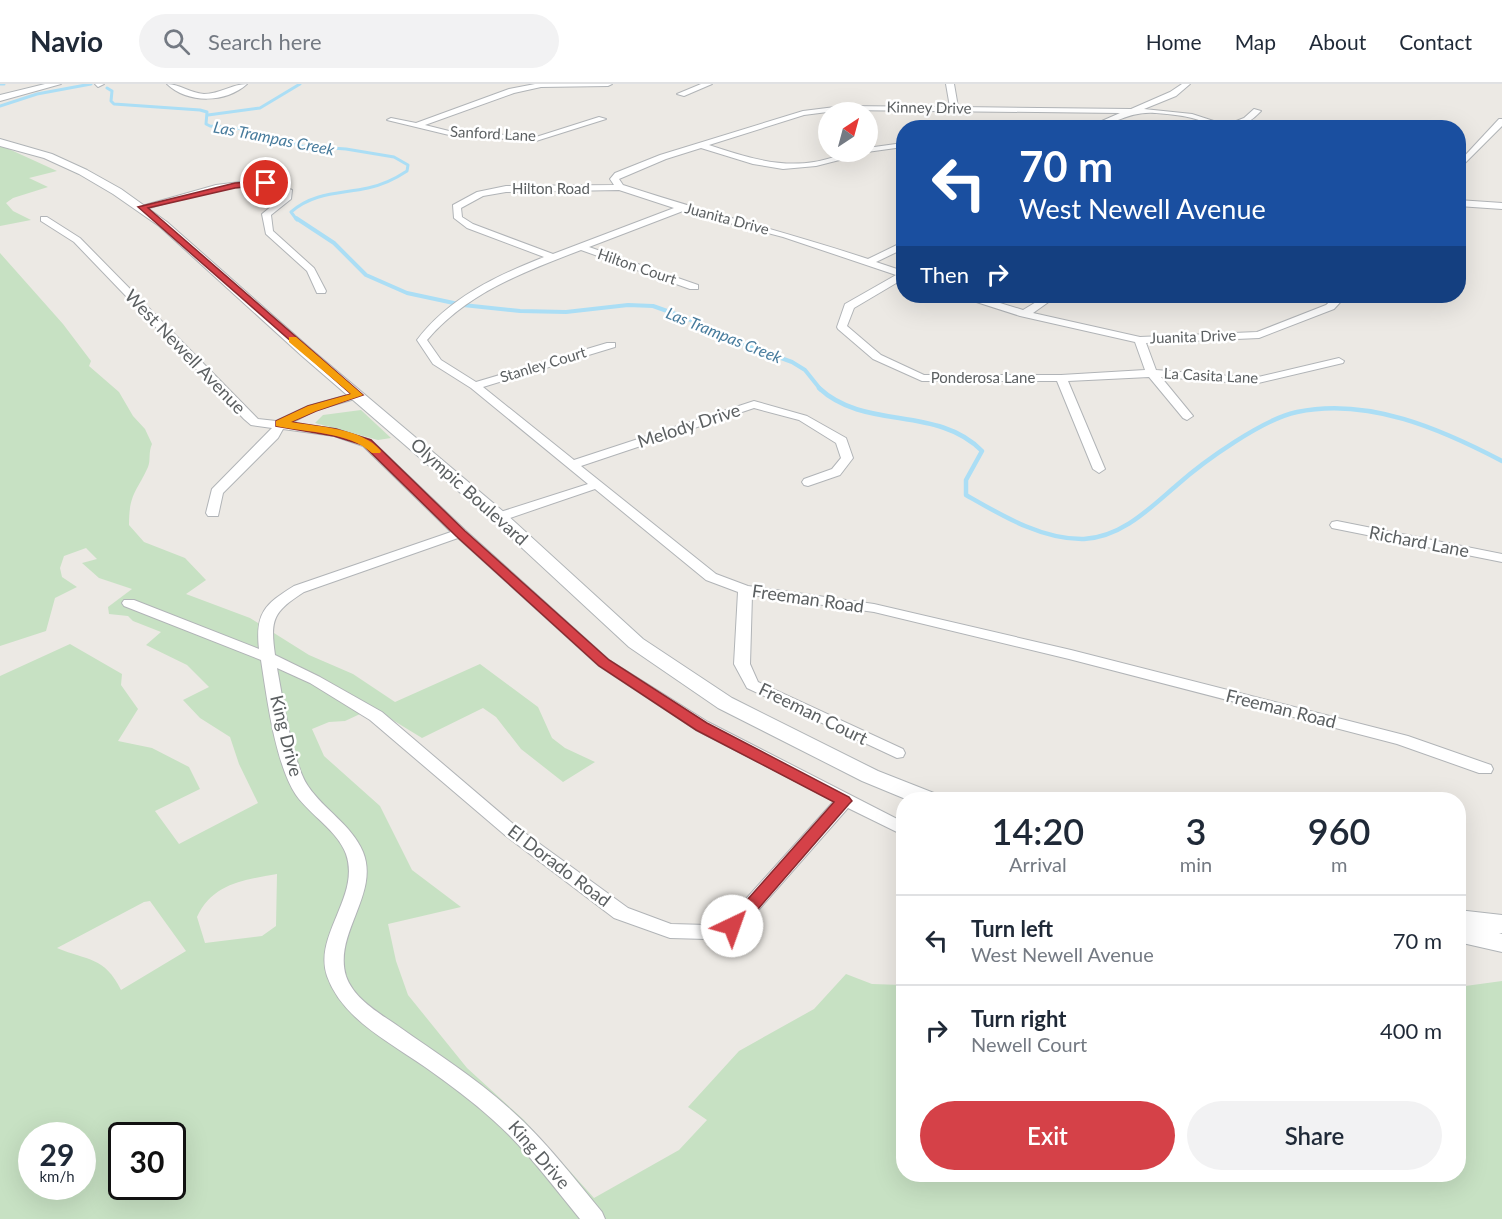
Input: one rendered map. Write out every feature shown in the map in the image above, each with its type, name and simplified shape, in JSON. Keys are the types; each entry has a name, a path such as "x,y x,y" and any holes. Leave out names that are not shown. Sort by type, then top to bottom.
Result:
{"main road":[{"path":"0,94 42,85"},
{"path":"0,94 42,85"},
{"name":"Olympic Boulevard","path":"0,134 28,145 30,150"},
{"name":"Olympic Boulevard","path":"0,142 30,150 79,170 142,207 499,517 636,643 725,703 870,776 911,792"},
{"path":"1466,920 1502,924"},
{"path":"1466,935 1502,943"}],"street":[{"path":"171,84 180,90 200,95 228,92 243,84"},
{"path":"417,125 513,91 541,85 608,84"},
{"path":"681,94 708,84"},
{"path":"950,84 954,108"},
{"path":"1110,120 1173,94 1186,84"},
{"path":"500,86 513,91"},
{"name":"Kinney Drive","path":"620,187 614,179 626,171 780,120 824,110 861,107 1135,110 1192,116 1205,120"},
{"path":"1247,120 1257,111"},
{"name":"Sanford Lane","path":"392,120 449,133 536,139 603,119"},
{"path":"1466,159 1502,121"},
{"path":"704,146 753,161 790,166 825,162"},
{"path":"878,148 896,146"},
{"path":"142,207 235,185 266,183 282,186 288,190 288,197 266,214 269,232 311,270 321,291"},
{"name":"Juanita Drive","path":"620,187 682,208 786,235 896,272"},
{"name":"Hilton Road","path":"552,257 470,226 458,218 456,207 480,194 506,189 620,187"},
{"path":"1466,204 1502,206"},
{"name":"Freeman Road","path":"682,208 518,270 474,294 445,314 434,323 422,340 437,362 475,386 711,577 744,590 874,608 1071,655 1402,740 1485,769"},
{"name":"West Newell Avenue","path":"44,219 77,240 255,422 336,433 367,443 460,533 604,663 702,726 844,801 896,826"},
{"name":"Hilton Court","path":"581,247 693,287"},
{"path":"868,262 896,248"},
{"name":"Ponderosa Lane","path":"896,278 849,306 842,327 877,357 922,378 1061,378 1152,373"},
{"name":"Juanita Drive","path":"990,303 1024,314 1140,339 1259,334 1330,307 1334,303"},
{"path":"1024,314 1041,303"},
{"path":"1140,339 1152,373 1187,416"},
{"name":"Stanley Court","path":"475,386 611,345"},
{"name":"La Casita Lane","path":"1152,373 1254,381 1339,361"},
{"path":"1061,378 1099,470"},
{"path":"213,513 217,492 274,435 280,424 312,408 358,395"},
{"name":"Melody Drive","path":"572,465 754,404 803,418 842,441 848,458 836,472 808,482"},
{"path":"499,517 596,485"},
{"name":"Richard Lane","path":"1337,525 1502,558"},
{"name":"King Drive","path":"460,533 299,590 285,598 270,610 264,625 267,657 296,782 314,808 342,834 355,854 359,872 336,947 334,968 343,991 368,1015 452,1075 518,1128 594,1219"},
{"name":"Freeman Court","path":"744,590 742,664 753,685 897,753"},
{"name":"El Dorado Road","path":"129,603 267,657 315,680 376,716 512,832 621,913 670,931 708,932 732,926 844,801"}],"green space":[{"path":"0,145 57,171 29,178 48,187 13,198 6,203 13,211 31,220 0,226"},
{"path":"0,253 63,324 91,361 89,366 119,392 133,416 145,429 152,444 149,462 132,500 129,525 144,542 185,558 206,580 186,594 250,618 309,655 353,674 395,702 480,664 538,707 552,738 565,748 595,762 563,782 521,749 496,717 483,708 422,738 373,708 345,721 329,722 312,729 324,756 380,806 412,870 461,907 388,924 396,961 408,995 467,1068 524,1120 594,1198 679,1150 707,1120 688,1107 739,1051 814,1009 846,974 872,984 896,985 896,1182 1466,1182 1466,986 1502,981 1502,1219 0,1219 0,676 70,644 122,674 121,685 138,709 118,741 152,748 189,767 200,789 155,811 179,844 258,803 239,764 230,737 200,718 183,700 209,687 187,665 146,645 161,632 133,621 128,616 109,614 108,607 132,589 99,578 82,563 97,559 86,548 64,556 60,568 62,577 77,587 55,598 46,631 0,646","holes":["277,874 276,926 262,936 205,943 197,917 204,906 221,890 241,881","150,901 186,951 121,990 115,979 101,965 57,948 144,902"]},
{"path":"361,410 391,438 378,440 315,423 323,415"}],"waterway":[{"path":"0,106 37,94 91,84"},
{"path":"208,115 260,108 300,84"},
{"name":"Las Trampas Creek","path":"107,88 112,91 111,101 114,104 200,110 207,112 206,124 210,126 244,129 302,146 346,149 394,157 408,165 407,171 383,183 318,197 300,205 291,212 297,220"},
{"name":"Las Trampas Creek","path":"296,218 334,243 366,275 407,293 463,305 520,311 566,312 628,305 653,306 684,317 739,343 792,362 805,370 820,389"},
{"name":"Las Trampas Creek","path":"820,389 837,401 858,410 923,422 964,437 982,451 966,480 966,495 1022,525 1068,538 1098,537 1123,527 1146,512 1202,464 1234,442 1268,423 1297,412 1324,408 1377,412 1429,427 1502,461"}],"slow traffic":[{"path":"293,340 358,395 312,408 280,424 336,433 367,443 376,451"}],"route":[{"path":"266,183 235,185 142,207 358,395 312,408 280,424 336,433 367,443 460,533 604,663 702,726 844,801 732,926"}]}
